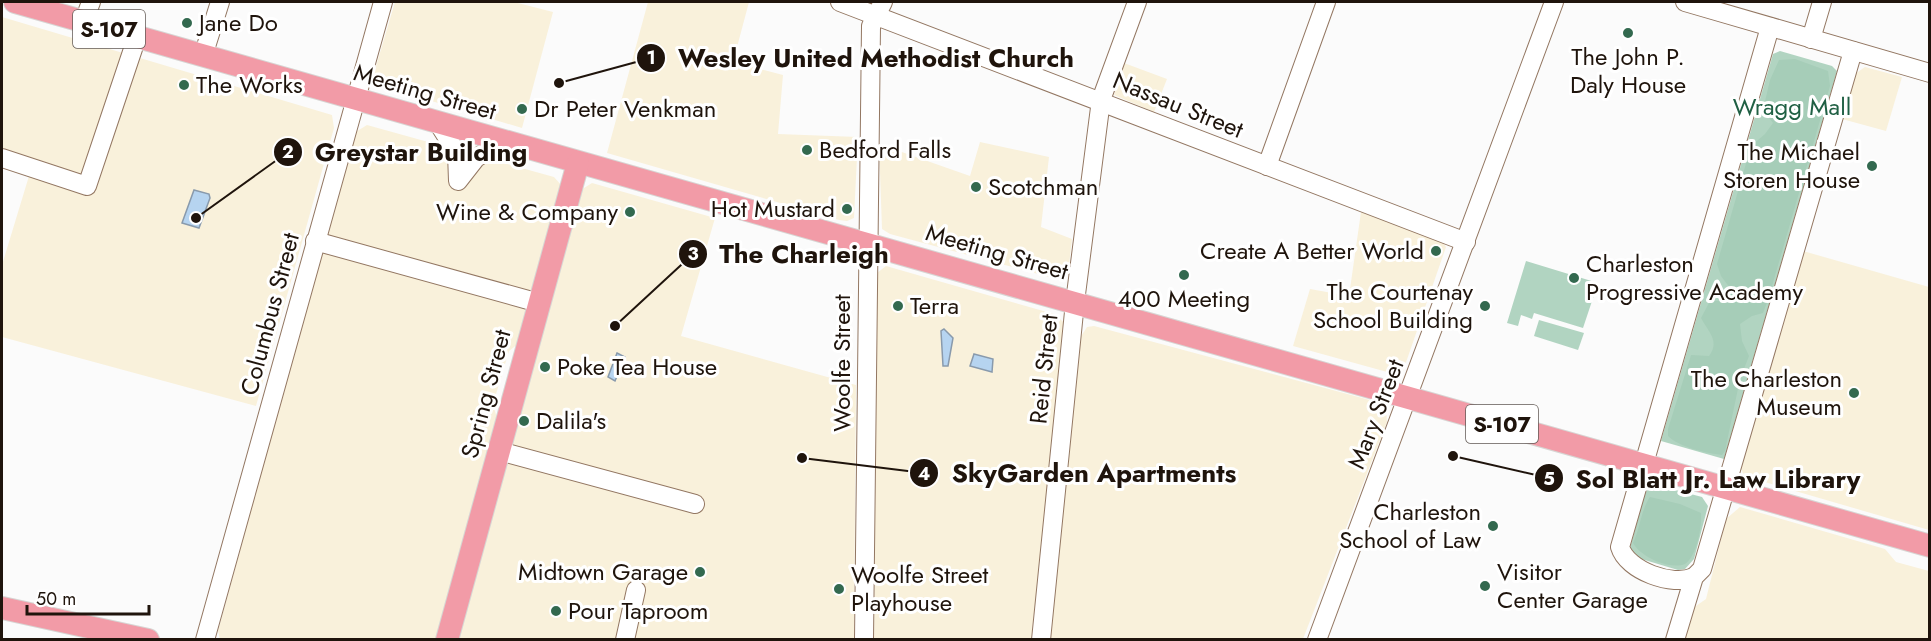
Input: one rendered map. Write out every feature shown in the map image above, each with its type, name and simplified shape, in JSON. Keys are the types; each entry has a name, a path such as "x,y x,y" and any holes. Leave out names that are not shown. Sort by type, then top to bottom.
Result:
{"main road":[{"name":"Meeting Street","path":"15,2 87,11 137,37 1929,546"},
{"name":"Spring Street","path":"447,639 578,163"},
{"path":"2,608 147,639"}],"street":[{"path":"203,56 220,2"},
{"name":"Columbus Street","path":"205,639 382,2"},
{"name":"Nassau Street","path":"840,2 879,9 1267,166 1466,242"},
{"name":"Reid Street","path":"1041,639 1075,302 1101,100 1137,2"},
{"path":"1267,166 1326,2"},
{"name":"Mary Street","path":"1317,639 1554,2"},
{"path":"1685,2 1929,73"},
{"path":"1811,39 1822,2"},
{"name":"Woolfe Street","path":"864,639 871,26 879,9"},
{"path":"1770,27 1620,547 1629,564 1679,582 1694,577 1702,569 1853,51"},
{"path":"2,158 87,186 137,37"},
{"path":"438,123 457,153 458,181 476,158 503,142"},
{"path":"315,241 539,303"},
{"path":"499,451 696,504"},
{"path":"1675,639 1694,577"},
{"path":"625,639 636,590"}],"shaded area":[{"path":"395,2 514,2 553,12 522,128 378,85 374,73"},
{"path":"648,2 749,2 733,62 783,75 778,134 858,137 854,218 847,221 839,220 607,153"},
{"path":"2,17 332,115 334,128 256,406 2,337 2,265 29,176 2,167"},
{"path":"1124,63 1167,79 1154,112 1114,95"},
{"path":"1865,67 1902,77 1886,131 1842,119 1855,74"},
{"path":"367,125 554,177 562,186 523,340 509,351 493,404 498,422 440,639 220,640 218,631 354,133"},
{"path":"980,142 1049,157 1041,227 1072,239 1068,274 1064,281 890,234 882,229 879,144 970,176"},
{"path":"592,183 715,218 681,336 856,385 854,639 456,640 577,197 584,188"},
{"path":"1361,212 1442,241 1446,247 1403,371 1398,375 1293,346 1310,289 1349,296"},
{"path":"1803,251 1929,287 1929,530 1744,476 1740,466"},
{"path":"886,266 1054,314 1067,325 1031,639 874,640 877,273"},
{"path":"1094,326 1381,403 1386,408 1387,422 1303,639 1044,640 1078,341 1087,327"},
{"path":"1740,507 1885,549 1896,562 1929,571 1929,639 1683,640 1693,608 1706,599 1726,519"}],"green space":[{"name":"Wragg Mall","path":"1780,51 1832,66 1837,71 1724,459 1661,441 1773,54"},
{"name":"Wragg Mall","path":"1795,59 1828,71 1830,86 1768,300 1763,313 1752,316 1740,324 1742,341 1749,356 1740,379 1725,451 1722,455 1701,451 1673,440 1668,436 1668,429 1691,355 1709,356 1714,346 1712,337 1701,318 1710,301 1721,301 1733,292 1721,276 1717,264 1751,146 1765,134 1773,123 1763,110 1770,80 1779,60"},
{"path":"1526,261 1598,283 1583,328 1534,313 1532,319 1521,315 1518,326 1507,323"},
{"path":"1539,320 1584,333 1578,350 1534,336"},
{"path":"1653,484 1702,497 1708,506 1694,559 1685,569 1678,570 1638,558 1630,548 1645,493"},
{"path":"1650,497 1680,504 1701,513 1700,533 1696,548 1685,564 1671,565 1656,561 1642,553 1633,543"}],"water":[{"path":"194,190 209,194 210,198 199,228 182,223"},
{"path":"944,329 953,338 948,366 943,366 941,331"},
{"path":"617,353 625,357 615,381 608,377"},
{"path":"974,354 993,359 992,372 970,366"}],"place":[{"name":"Jane Do","path":"187,23"},
{"name":"The John P. Daly House","path":"1628,33"},
{"name":"Wesley United Methodist Church","path":"559,83"},
{"name":"The Works","path":"184,85"},
{"name":"Dr Peter Venkman","path":"522,109"},
{"name":"Bedford Falls","path":"807,150"},
{"name":"The Michael Storen House","path":"1872,166"},
{"name":"Scotchman","path":"976,187"},
{"name":"Hot Mustard","path":"847,209"},
{"name":"Wine & Company","path":"630,212"},
{"name":"Greystar Building","path":"196,218"},
{"name":"Create A Better World","path":"1436,251"},
{"name":"400 Meeting","path":"1184,275"},
{"name":"Charleston Progressive Academy","path":"1574,278"},
{"name":"Terra","path":"898,306"},
{"name":"The Courtenay School Building","path":"1485,306"},
{"name":"The Charleigh","path":"615,326"},
{"name":"Poke Tea House","path":"545,367"},
{"name":"The Charleston Museum","path":"1854,393"},
{"name":"Dalila's","path":"524,421"},
{"name":"Sol Blatt Jr. Law Library","path":"1453,456"},
{"name":"SkyGarden Apartments","path":"802,458"},
{"name":"Charleston School of Law","path":"1493,526"},
{"name":"Midtown Garage","path":"700,572"},
{"name":"Visitor Center Garage","path":"1485,586"},
{"name":"Woolfe Street Playhouse","path":"839,589"},
{"name":"Pour Taproom","path":"556,611"}]}
